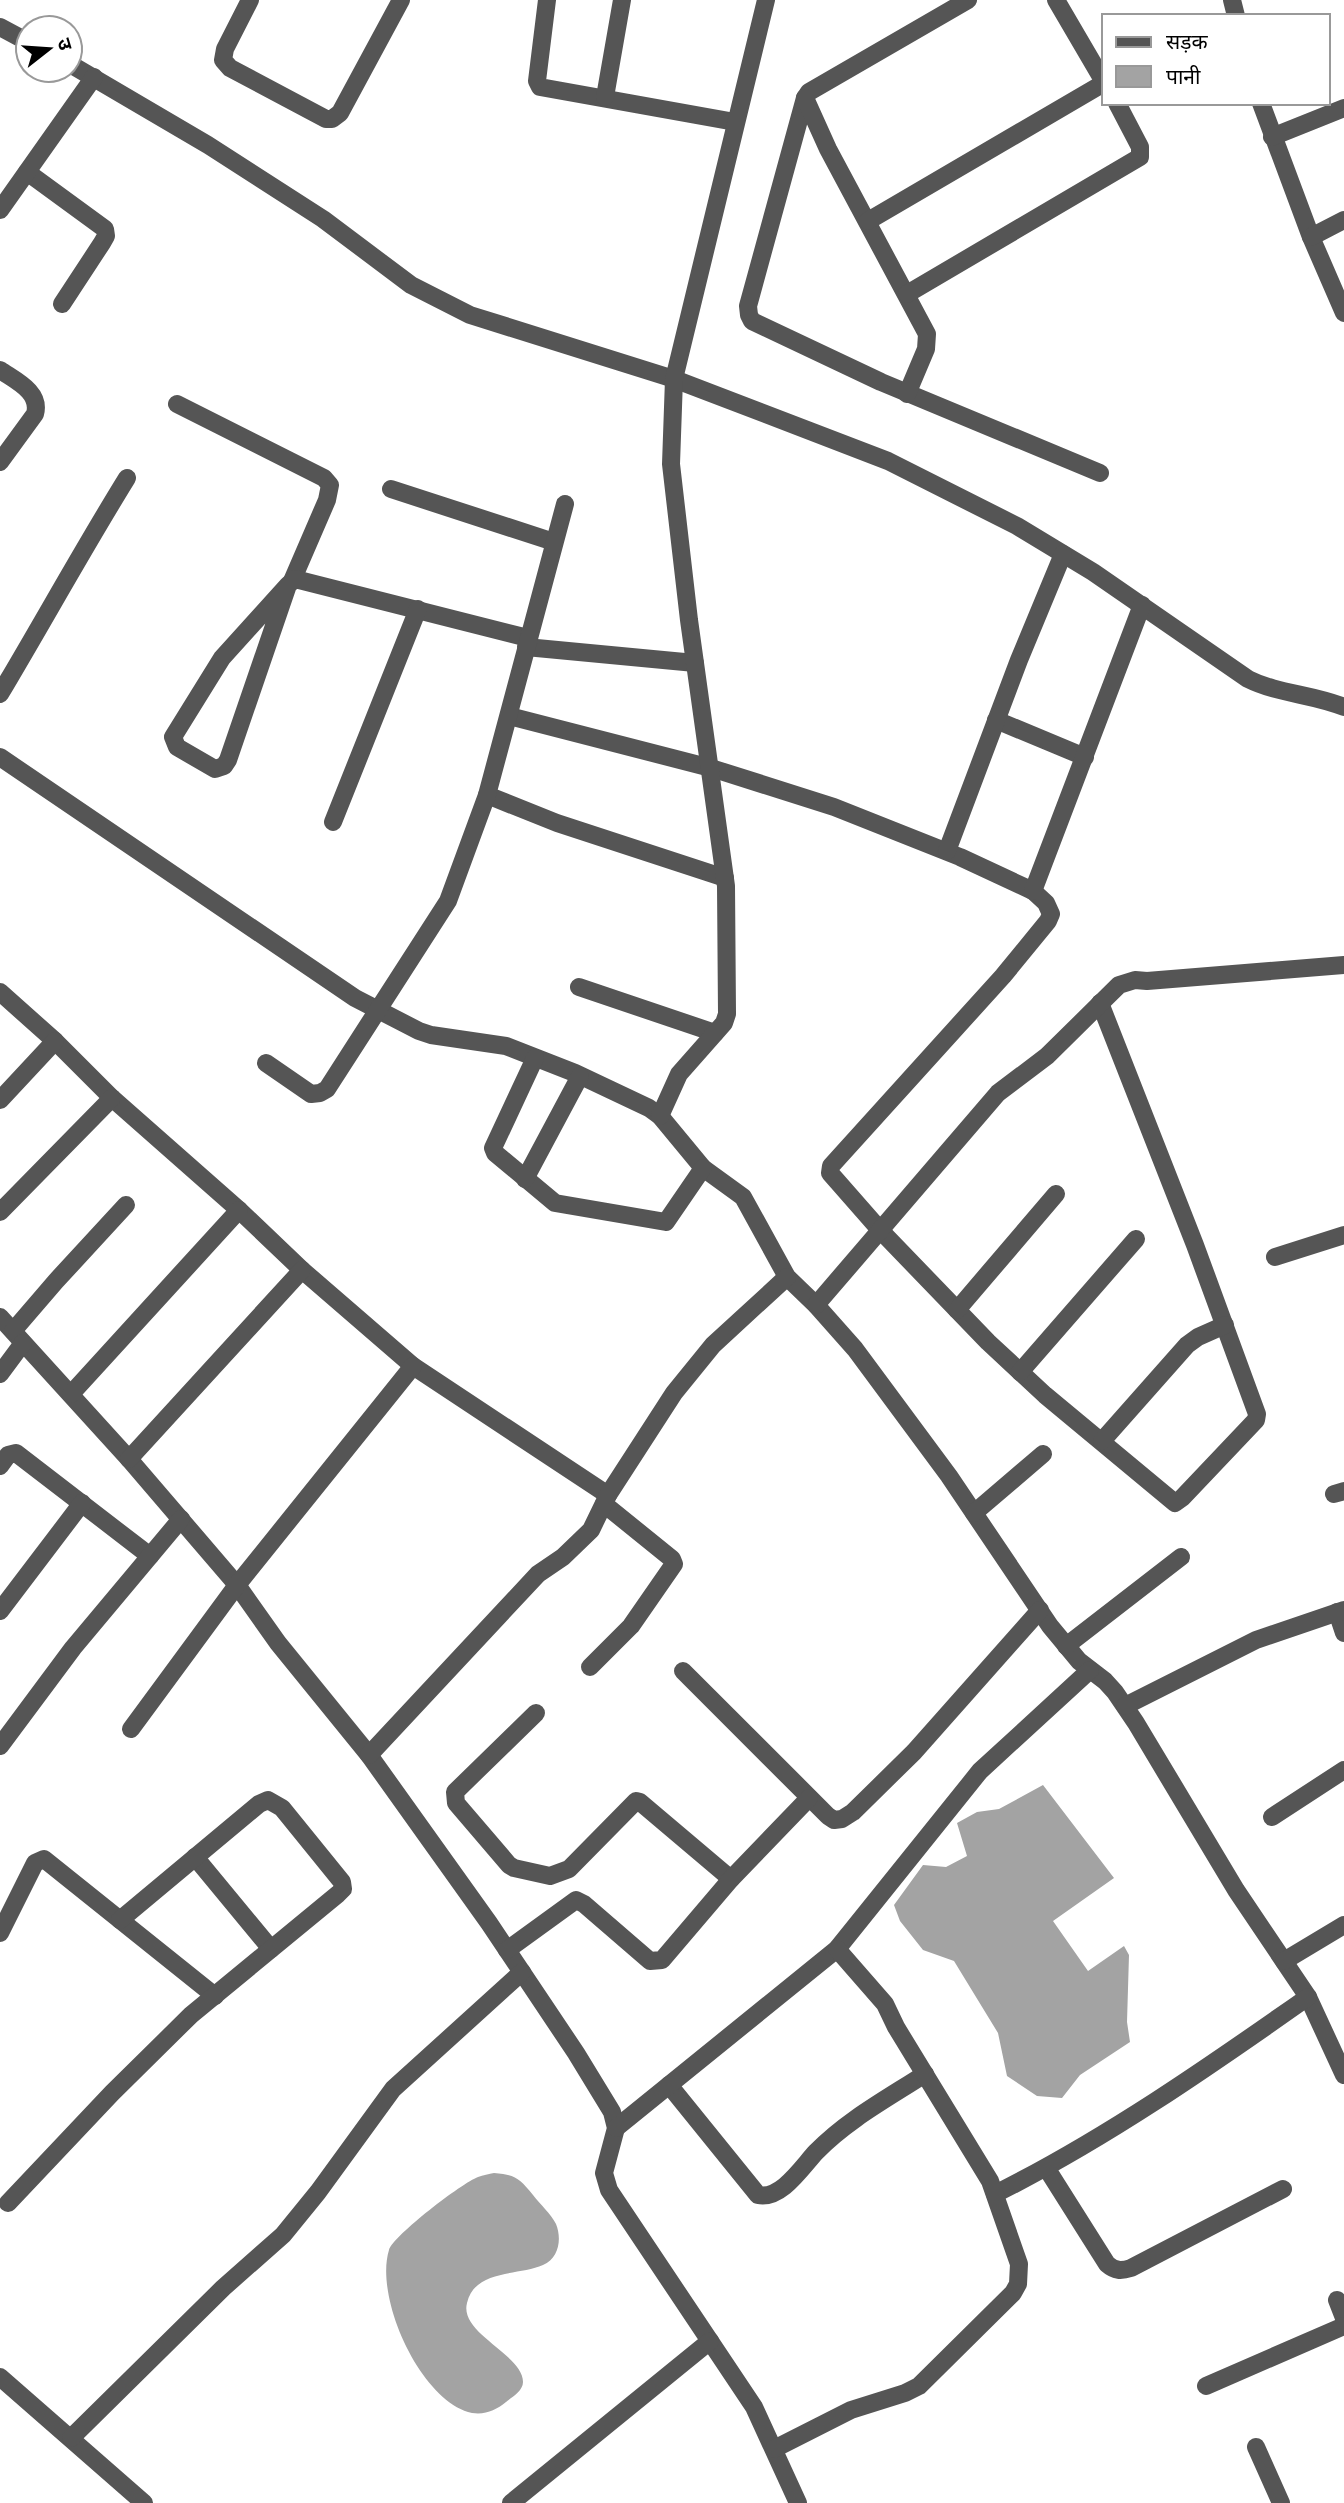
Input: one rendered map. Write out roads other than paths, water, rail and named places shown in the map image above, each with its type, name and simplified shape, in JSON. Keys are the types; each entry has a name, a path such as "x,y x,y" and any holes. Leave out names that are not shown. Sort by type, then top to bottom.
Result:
{"street":[{"path":"250,0 222,60 230,68 326,119 332,119 340,113 401,0"},
{"path":"547,0 538,86 734,122"},
{"path":"605,97 622,0"},
{"path":"660,1116 679,1074 724,1023 727,1014 725,878 671,464 674,379 734,122 766,0"},
{"path":"968,0 809,92 805,98 748,306 749,315 752,321 908,394 1100,473"},
{"path":"1056,0 1102,79"},
{"path":"84,72 208,145 323,219 411,285 470,316 674,379 888,461 1017,526 1142,605 1248,679 1264,687 1321,698 1344,707"},
{"path":"0,210 94,77"},
{"path":"868,221 1102,83"},
{"path":"805,98 828,149 927,334 926,349 908,394"},
{"path":"907,294 1140,158 1140,147 1118,105"},
{"path":"1262,105 1311,237 1344,313"},
{"path":"1272,137 1344,108"},
{"path":"27,172 99,223 106,236 62,304"},
{"path":"1311,237 1344,220"},
{"path":"0,370 30,392 37,399 37,405 35,414 0,463"},
{"path":"177,404 324,478 330,485 327,500 290,583 228,760 224,766 215,769 177,747 173,737 222,658 290,583 300,579 418,609 527,643 695,663"},
{"path":"0,694 127,478"},
{"path":"391,489 554,542"},
{"path":"266,1063 311,1094 327,1089 448,901 487,795 565,504"},
{"path":"947,851 1063,554"},
{"path":"1032,891 1142,605"},
{"path":"333,822 418,609"},
{"path":"509,716 711,768 834,807 947,851 1032,891 1049,908 1051,914 1048,921 1003,976 831,1166 830,1173 880,1230 1020,1372 1175,1503 1257,1417 1225,1325 1100,1003"},
{"path":"996,720 1085,757"},
{"path":"0,757 378,1011 431,1035 506,1046 634,1100 660,1116 703,1168 743,1197 787,1277 855,1349 1066,1646 1079,1661 1105,1681 1125,1706 1236,1890 1308,1997 1344,2075"},
{"path":"487,795 569,827 725,878"},
{"path":"816,1305 998,1093 1047,1056 1119,985 1135,980 1344,965"},
{"path":"579,987 715,1033"},
{"path":"0,992 55,1041 112,1098 239,1210 302,1270 413,1366 606,1499 672,1559 674,1564 631,1626 590,1667"},
{"path":"0,1100 55,1041"},
{"path":"535,1058 493,1145 495,1153 555,1203 664,1223 670,1220 703,1168"},
{"path":"525,1179 580,1076"},
{"path":"0,1212 112,1098"},
{"path":"957,1310 1056,1194"},
{"path":"0,1374 18,1337 126,1205"},
{"path":"71,1394 239,1210"},
{"path":"1275,1257 1344,1235"},
{"path":"1020,1372 1136,1239"},
{"path":"130,1459 302,1270"},
{"path":"369,1755 538,1574 578,1545 591,1530 606,1499 674,1393 713,1345 787,1277"},
{"path":"0,1317 130,1459 237,1585 278,1643 369,1755 522,1972 612,2112 616,2128 604,2173 609,2190 754,2407 798,2503"},
{"path":"1102,1441 1187,1345 1225,1325"},
{"path":"131,1729 237,1585 413,1366"},
{"path":"0,1466 8,1455 16,1453 150,1556"},
{"path":"974,1513 1043,1454"},
{"path":"0,1611 82,1503"},
{"path":"0,1746 59,1665 181,1519"},
{"path":"1066,1646 1181,1557"},
{"path":"683,1671 809,1798 834,1820 842,1819 853,1812 914,1752 1040,1610"},
{"path":"1125,1706 1255,1640 1340,1611 1344,1633"},
{"path":"616,2128 836,1949 981,1771 1090,1670"},
{"path":"536,1713 455,1792 455,1800 461,1809 509,1865 544,1876 563,1873 636,1801 731,1879"},
{"path":"1272,1817 1344,1770"},
{"path":"507,1950 576,1900 650,1961 663,1960 731,1879 809,1798"},
{"path":"8,2203 111,2093 191,2015 343,1889 339,1875 282,1808 268,1800 258,1804 120,1920"},
{"path":"195,1857 271,1949"},
{"path":"0,1933 35,1863 41,1859 47,1860 215,1996"},
{"path":"1284,1961 1344,1925"},
{"path":"775,2449 851,2410 919,2386 1013,2293 1018,2284 1019,2264 995,2194 976,2156 896,2027 883,2000 836,1949"},
{"path":"71,2438 223,2288 283,2235 393,2089 522,1972"},
{"path":"995,2194 1046,2169 1213,2064 1308,1997"},
{"path":"670,2085 758,2195 763,2196 777,2192 838,2131 925,2074"},
{"path":"1046,2169 1107,2264 1114,2270 1121,2271 1283,2189"},
{"path":"1337,2300 1344,2318"},
{"path":"1206,2386 1344,2326"},
{"path":"510,2503 710,2341"},
{"path":"0,2377 144,2503"},
{"path":"1256,2447 1281,2503"}],"water":[{"path":"1043,1785 1114,1878 1053,1921 1088,1971 1124,1946 1129,1955 1127,2022 1130,2042 1080,2075 1062,2098 1037,2096 1007,2076 998,2033 954,1961 923,1950 900,1921 894,1905 923,1865 946,1867 967,1856 957,1823 977,1812 999,1809"},
{"path":"494,2173 512,2176 524,2185 554,2220 559,2242 553,2258 543,2265 488,2279 472,2292 467,2303 467,2314 472,2324 513,2362 520,2372 523,2385 502,2405 490,2411 472,2413 453,2405 435,2390 419,2369 395,2320 388,2294 386,2270 389,2250 415,2222 470,2181"}]}
